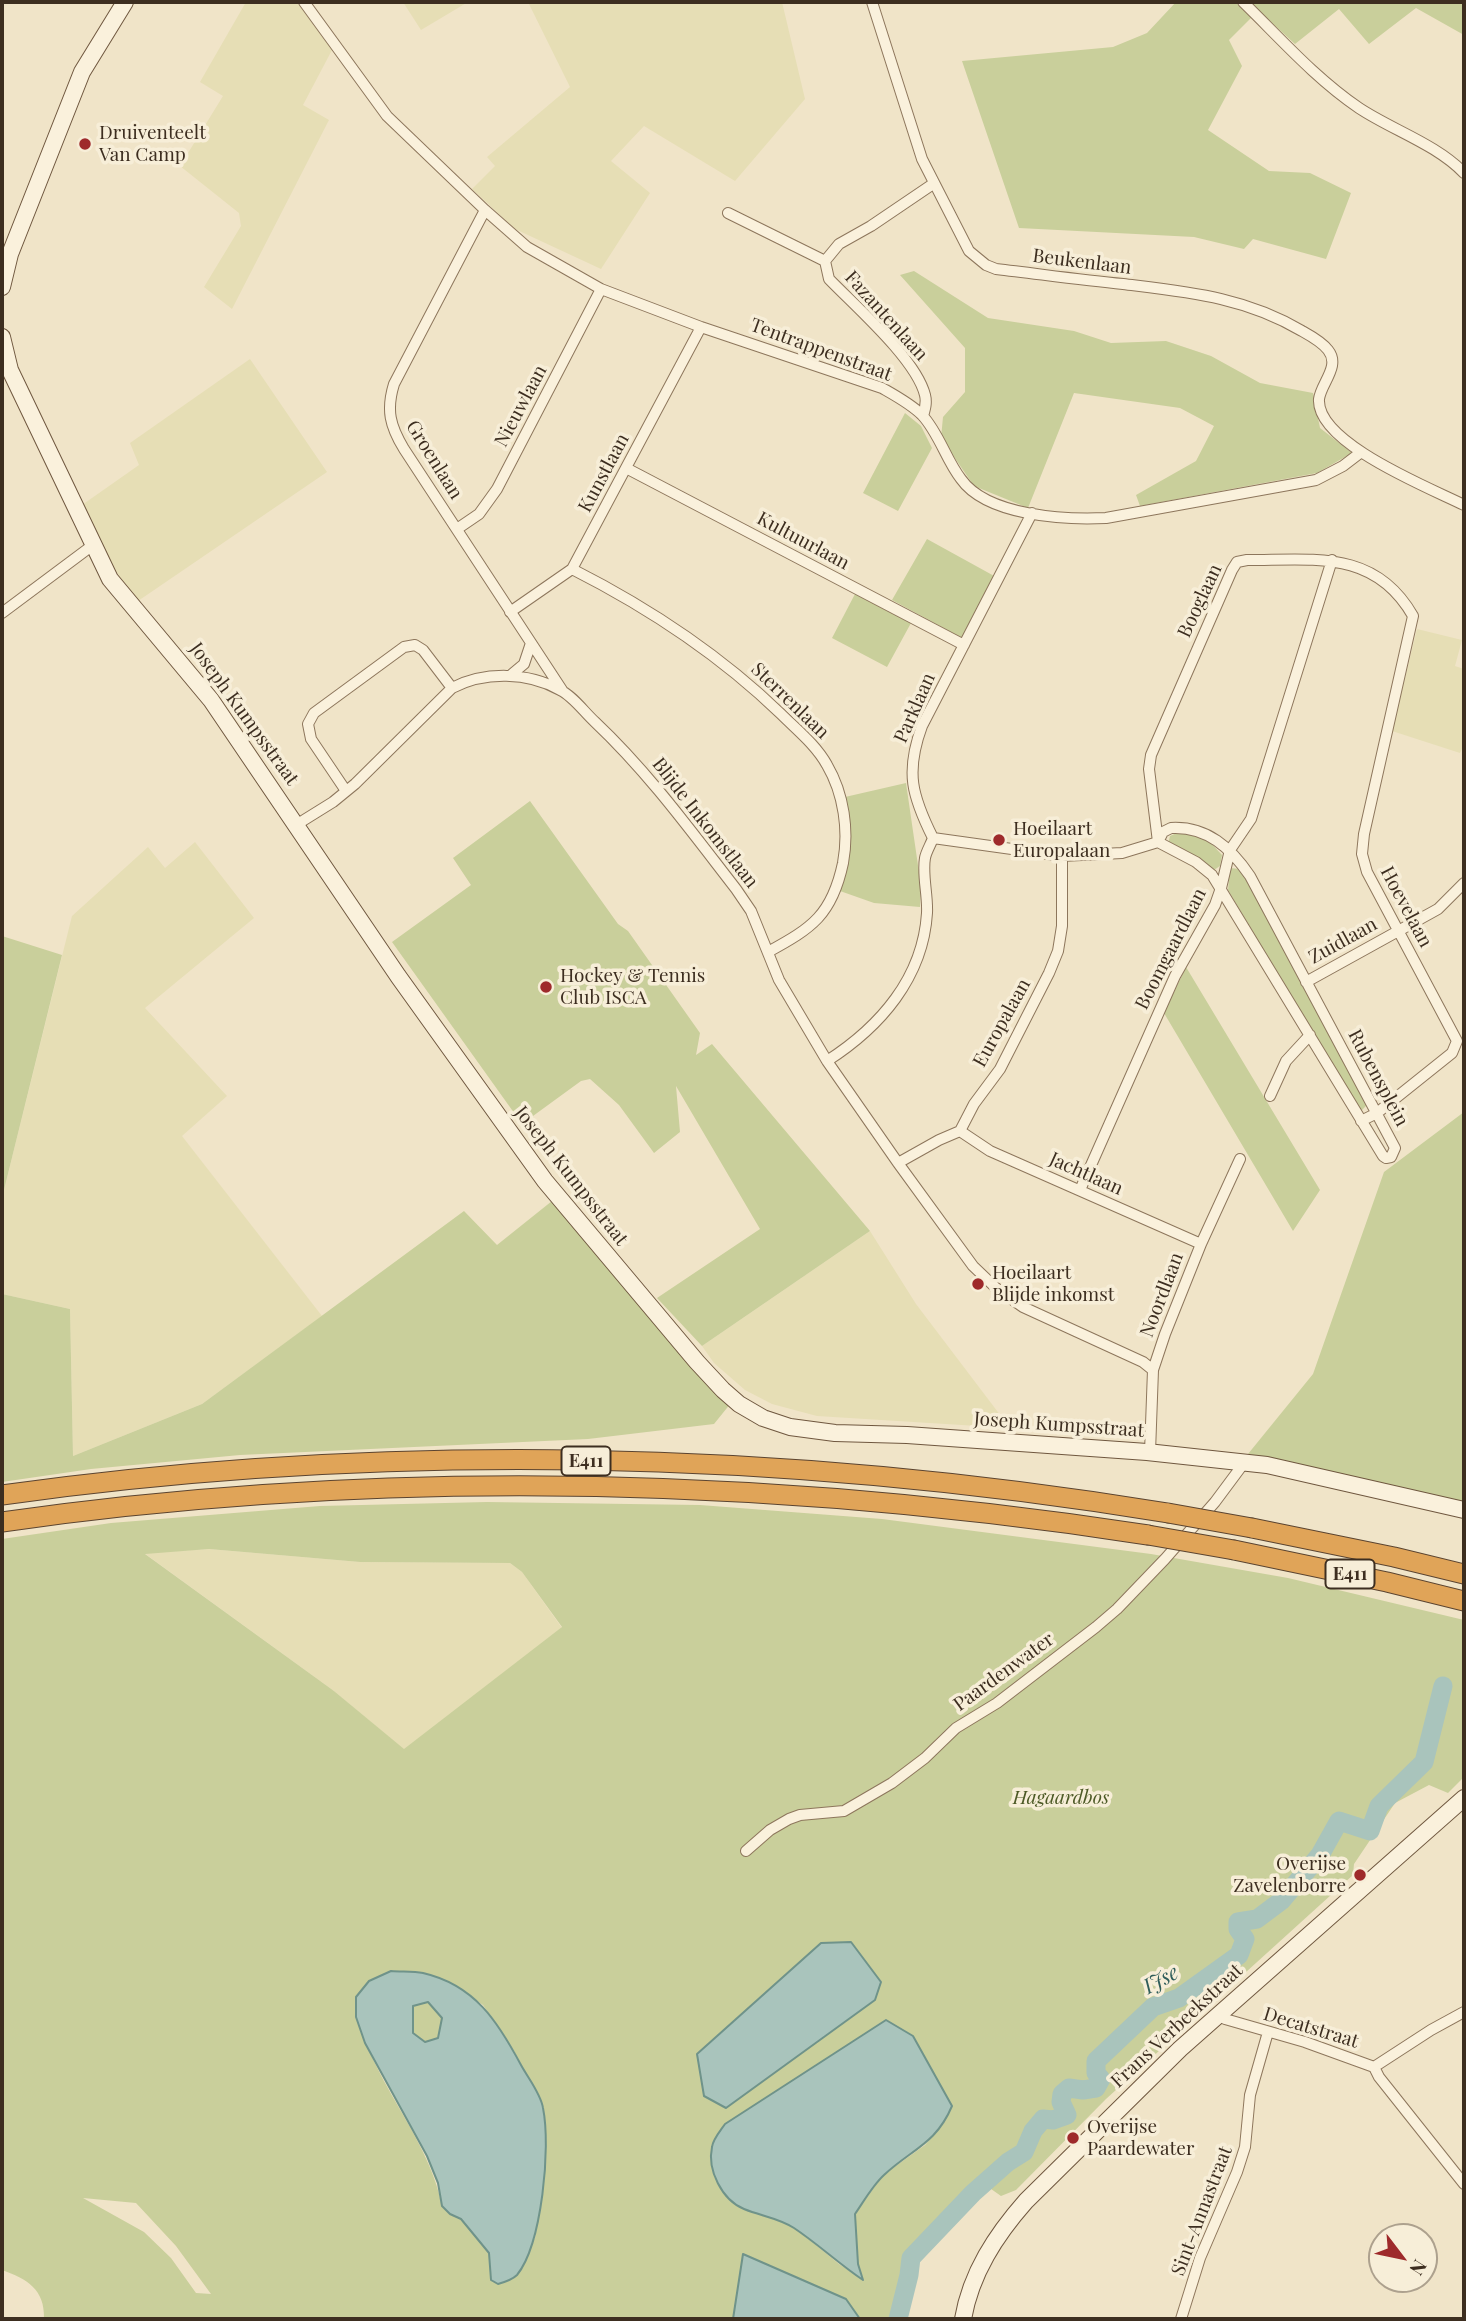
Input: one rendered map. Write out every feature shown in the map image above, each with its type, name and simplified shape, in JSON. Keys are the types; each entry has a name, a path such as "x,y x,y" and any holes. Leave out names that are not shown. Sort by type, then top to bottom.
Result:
{"highway":[{"name":"E411","path":"2,1495 77,1484 206,1472 351,1464 507,1460 644,1461 809,1470 1076,1498 1252,1528 1464,1574"},
{"name":"E411","path":"2,1522 82,1510 355,1490 505,1486 642,1488 821,1497 947,1508 1148,1535 1375,1579 1464,1601"}],"street":[{"path":"2,287 10,254 82,72 125,2"},
{"name":"Tentrappenstraat","path":"304,2 387,116 485,211 527,247 601,289 701,327 871,384 903,400 923,416 961,480 973,493 1009,508 1082,519 1315,480 1343,466 1360,453"},
{"name":"Beukenlaan","path":"872,2 922,159 969,251 986,265 996,269 1191,291 1260,310 1289,323 1327,348 1333,363 1319,401 1322,416 1334,433 1360,453"},
{"path":"1243,2 1342,96 1446,159 1464,173"},
{"path":"825,261 839,244 933,184"},
{"name":"Groenlaan","path":"485,211 394,384 389,401 389,417 394,432 562,691"},
{"name":"Fazantenlaan","path":"728,213 825,261 829,279 914,371 925,394 923,416"},
{"name":"Nieuwlaan","path":"457,528 479,514 497,489 601,289"},
{"name":"Kunstlaan","path":"510,612 572,569 701,327"},
{"name":"Joseph Kumpsstraat","path":"2,337 10,370 110,579 211,700 398,976 545,1181 697,1362 740,1404 764,1418 812,1432 907,1435 1150,1452 1267,1465 1464,1510"},
{"path":"1360,453 1464,505"},
{"name":"Kultuurlaan","path":"626,468 964,645"},
{"name":"Parklaan","path":"933,838 920,811 914,788 911,769 913,750 922,726 1032,513"},
{"path":"2,613 93,545"},
{"name":"Booglaan","path":"1158,842 1149,769 1151,755 1231,570 1237,562 1332,560 1348,563 1366,570 1384,582 1408,606 1413,616"},
{"name":"Boomgaardlaan","path":"1080,1190 1175,976 1215,905 1230,850 1251,819 1332,560"},
{"name":"Sterrenlaan","path":"572,569 659,616 702,646 748,682 812,744 828,766 839,793 846,827 839,880 829,905 817,921 804,932 768,952"},
{"name":"Hoevelaan","path":"1361,1121 1377,1113 1452,1053 1457,1041 1367,872 1362,854 1364,834 1413,616"},
{"path":"512,674 523,664 531,643"},
{"path":"346,791 311,739 308,724 314,713 404,647 415,645 423,650 452,688"},
{"name":"Blijde Inkomstlaan","path":"296,825 346,791 452,688 462,683 512,674 540,681 562,691 625,751 736,889 751,911 779,980 828,1061 960,1249 996,1289 1023,1307 1143,1362 1153,1370"},
{"name":"Rubensplein","path":"1171,828 1182,828 1203,833 1230,850 1250,876 1377,1113 1395,1148 1391,1157 1383,1156 1221,888 1204,868 1158,842 1163,832 1171,828"},
{"path":"828,1061 870,1031 902,990 914,965 927,914 925,859 933,838 1062,856 1122,853 1158,842"},
{"name":"Europalaan","path":"961,1131 974,1104 1000,1069 1058,951 1062,926 1062,856"},
{"name":"Zuidlaan","path":"1306,982 1438,909 1464,883"},
{"path":"1270,1096 1286,1061 1310,1035"},
{"path":"898,1163 961,1131"},
{"name":"Jachtlaan","path":"961,1131 990,1151 1201,1244"},
{"name":"Noordlaan","path":"1150,1452 1153,1370 1201,1244 1240,1158"},
{"name":"Paardenwater","path":"746,1851 789,1819 800,1815 845,1811 892,1783 925,1758 956,1728 997,1703 1096,1627 1165,1559 1244,1464"},
{"name":"Frans Verbeekstraat","path":"963,2319 977,2272 1010,2218 1170,2058 1464,1798"},
{"name":"Decatstraat","path":"1217,2015 1374,2067 1464,2012"},
{"name":"Sint-Annastraat","path":"1181,2319 1200,2258 1245,2147 1250,2095 1268,2032"},
{"path":"1374,2067 1379,2077 1464,2184"}],"shaded area":[{"path":"246,2 297,2 332,50 303,105 329,120 232,309 204,287 241,226 239,213 180,166 223,96 200,82"},
{"path":"403,2 468,2 421,30"},
{"path":"528,2 782,2 805,99 735,181 644,126 611,161 650,193 601,269 515,229 472,189 495,166 487,157 570,87"},
{"path":"250,359 327,472 138,601 123,583 82,505 139,465 130,443"},
{"path":"1417,629 1462,640 1455,666 1464,669 1464,745 1460,753 1392,731"},
{"path":"195,842 254,918 145,1008 227,1096 182,1136 322,1316 202,1404 73,1456 70,1309 2,1294 2,1198 72,916 148,847 165,868"},
{"path":"870,1231 916,1304 1010,1428 817,1416 772,1404 745,1390 714,1363 702,1346"},
{"path":"209,1549 360,1562 510,1563 522,1572 562,1628 404,1750 334,1691 144,1553"}],"green space":[{"path":"1176,2 1235,2 1252,17 1229,40 1242,66 1208,130 1269,171 1310,173 1351,193 1326,259 1253,239 1244,249 1194,237 1019,228 962,61 1113,47 1147,33"},
{"path":"1249,2 1464,2 1464,35 1416,8 1369,44 1339,9 1295,44"},
{"path":"914,271 988,318 1074,331 1111,343 1166,341 1211,356 1260,383 1313,393 1320,428 1352,453 1317,473 1140,506 1136,495 1196,461 1214,426 1180,408 1074,393 1028,508 974,486 941,438 943,417 965,392 965,348 900,275"},
{"path":"905,413 921,426 932,448 898,511 863,493"},
{"path":"927,539 996,577 962,638 892,600"},
{"path":"855,594 911,623 887,667 832,638"},
{"path":"906,783 921,886 920,907 874,903 840,891 850,844 850,821 845,797"},
{"name":"Hockey & Tennis Club ISCA","path":"530,801 618,924 628,931 700,1033 696,1055 712,1044 870,1231 702,1346 657,1298 760,1229 676,1086 680,1132 654,1153 619,1105 590,1079 581,1081 522,1124 392,942 471,885 453,858"},
{"path":"1179,832 1208,840 1222,855 1220,866 1214,870 1168,844 1170,836"},
{"path":"1230,868 1240,869 1368,1104 1360,1112 1228,890"},
{"path":"2,936 62,955 2,1198"},
{"path":"1186,967 1320,1190 1293,1231 1164,1013"},
{"path":"1464,1112 1464,1506 1248,1454 1313,1374 1384,1172"},
{"path":"552,1201 731,1403 714,1424 588,1439 240,1455 91,1469 2,1482 2,1294 70,1309 73,1456 202,1404 464,1211 497,1245"},
{"name":"Hagaardbos","path":"487,1502 700,1505 882,1519 1151,1554 1288,1578 1464,1620 1464,1777 1448,1793 1429,1785 1395,1803 1354,1864 1353,1875 1106,2099 1016,2190 1001,2196 984,2184 973,2193 911,2258 898,2319 860,2319 846,2299 743,2255 733,2319 44,2319 41,2300 33,2287 2,2270 2,1539 111,1523 320,1506","holes":["209,1549 360,1562 510,1563 522,1572 562,1627 404,1749 334,1691 145,1554","391,1972 423,1973 459,1988 483,2005 514,2051 543,2106 546,2143 544,2183 535,2238 507,2281 498,2284 491,2280 490,2253 461,2219 442,2206 423,2152 369,2049 360,2023 356,1996","886,2020 944,2123 925,2145 883,2175 855,2214 858,2264 862,2279 794,2227 768,2215 743,2209 726,2195 714,2176 712,2146 725,2124","83,2198 136,2203 176,2246 211,2294 196,2293 171,2258 144,2232"]},
{"path":"428,2002 442,2018 438,2038 425,2042 413,2033 413,2006"}],"water":[{"path":"851,1942 881,1982 875,2000 726,2108 704,2096 697,2054 821,1943"},
{"path":"391,1971 415,1972 457,1986 483,2007 494,2020 540,2097 546,2146 542,2194 533,2241 526,2261 511,2280 498,2284 491,2280 489,2253 461,2219 442,2206 438,2183 427,2156 365,2043 356,2017 356,1997 369,1981","holes":["428,2002 442,2018 438,2038 425,2042 413,2033 413,2006"]},
{"path":"886,2020 913,2036 952,2106 946,2119 931,2138 880,2179 855,2214 858,2264 863,2280 794,2228 736,2205 718,2183 711,2156 714,2141 725,2124"},
{"path":"743,2254 846,2299 860,2319 733,2319"}],"waterway":[{"name":"IJse","path":"898,2319 911,2258 973,2193 1008,2162 1024,2152 1033,2131 1043,2119 1053,2120 1067,2115 1061,2102 1062,2094 1069,2088 1096,2088 1101,2079 1096,2073 1096,2061 1153,2007 1179,1998 1239,1955 1245,1939 1238,1929 1238,1922 1257,1919 1281,1901 1320,1855 1339,1821 1370,1831 1379,1806 1424,1762 1443,1686"}],"place":[{"name":"Druiventeelt Van Camp","path":"85,144"},
{"name":"Hoeilaart Europalaan","path":"999,840"},
{"name":"Hockey & Tennis Club ISCA","path":"546,987"},
{"name":"Hoeilaart Blijde inkomst","path":"978,1284"},
{"name":"Overijse Zavelenborre","path":"1360,1875"},
{"name":"Overijse Paardewater","path":"1073,2138"}]}
